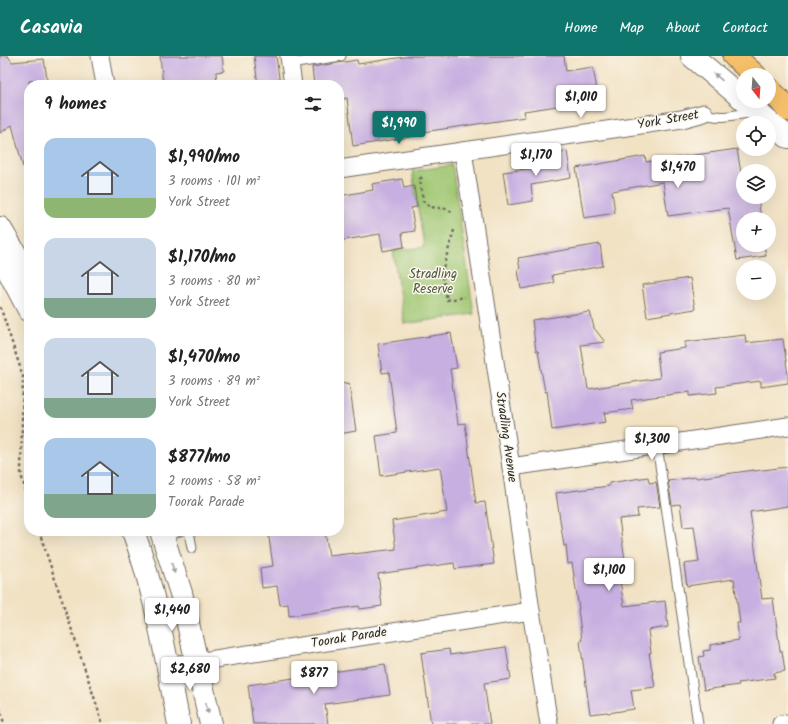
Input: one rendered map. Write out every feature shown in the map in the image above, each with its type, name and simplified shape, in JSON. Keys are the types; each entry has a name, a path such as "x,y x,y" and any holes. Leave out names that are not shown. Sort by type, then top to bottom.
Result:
{"highway":[{"path":"734,56 747,68"},
{"path":"776,96 788,110"}],"street":[{"path":"100,56 104,80"},
{"path":"692,56 736,94"},
{"path":"289,60 292,80"},
{"path":"753,108 788,137"},
{"name":"York Street","path":"344,168 682,119 704,113"},
{"name":"Stradling Avenue","path":"463,151 549,724"},
{"path":"0,228 24,268"},
{"path":"0,255 24,301"},
{"path":"511,467 788,426"},
{"path":"134,536 151,591 161,633 178,724"},
{"path":"169,536 211,724"},
{"name":"Toorak Parade","path":"167,665 197,662 228,656 531,611"},
{"path":"781,724 788,723"}],"lane":[{"path":"289,60 341,56"},
{"name":"York Street","path":"704,113 717,117 743,113 747,108"},
{"path":"656,445 698,724"},
{"path":"190,536 192,548"}],"path":[{"path":"422,175 420,179 423,200 430,207 448,209 455,217"},
{"path":"456,225 442,272 447,300 465,297"},
{"path":"0,307 23,376 21,472 24,485"},
{"path":"41,536 102,724"},
{"path":"0,707 4,724"}],"green space":[{"name":"Stradling Reserve","path":"452,165 474,314 404,324 393,251 424,247 412,171"}],"building":[{"path":"0,56 8,56 12,62 44,59 47,79 24,80 24,167 12,125 0,133"},
{"path":"160,56 222,56 224,71 216,72 217,80 162,80"},
{"path":"254,56 276,56 279,80 257,80"},
{"path":"410,56 564,56 566,71 593,67 598,97 571,101 571,104 524,111 525,117 416,133 416,136 353,146 347,98 344,99 344,80 313,80 312,67 357,60 358,64"},
{"path":"736,149 736,156 738,156 740,164 736,164 736,204 759,204 760,212 736,212 736,252 765,252 766,256 737,260 728,208 668,216 663,182 612,191 615,213 584,218 576,168 645,156 646,162"},
{"path":"567,151 571,178 531,185 533,201 508,205 503,172 542,167 541,156"},
{"path":"402,179 404,188 414,186 417,207 411,208 415,231 402,233 404,247 383,251 380,234 344,240 344,195 373,190 372,184"},
{"path":"600,244 603,266 552,275 554,283 521,289 518,258"},
{"path":"690,278 695,309 647,317 642,285"},
{"path":"590,312 594,328 605,342 581,345 588,389 660,378 657,352 685,348 685,342 745,335 746,343 783,339 788,383 761,387 761,381 716,387 717,393 690,396 690,392 631,400 633,409 604,413 606,422 552,430 547,391 545,392 538,351 536,351 532,320"},
{"path":"451,333 457,368 450,369 458,424 465,423 476,503 485,502 494,564 455,569 454,563 378,574 382,606 360,609 359,606 289,616 288,604 280,605 277,586 262,588 260,568 273,566 269,536 326,536 329,556 396,549 392,521 447,512 440,467 381,476 376,436 397,433 389,372 382,373 378,344"},
{"path":"349,383 356,431 344,433 344,384"},
{"path":"788,467 788,506 750,512 762,599 773,598 780,651 782,651 785,671 774,673 775,678 738,683 739,685 704,690 699,657 704,656 703,651 710,650 710,645 739,640 737,623 740,623 734,579 687,586 684,564 699,562 694,526 683,527 680,504 672,505 668,481"},
{"path":"648,477 649,483 656,482 660,507 637,509 638,517 619,519 626,567 618,568 624,606 665,601 668,627 648,630 651,653 649,653 655,687 631,690 634,709 590,714 580,641 582,640 579,609 572,563 568,564 556,493 609,486 609,483"},
{"path":"506,647 511,679 484,683 490,724 431,724 421,653 449,649 450,655"},
{"path":"385,664 390,695 325,704 328,724 253,724 248,685"}]}
